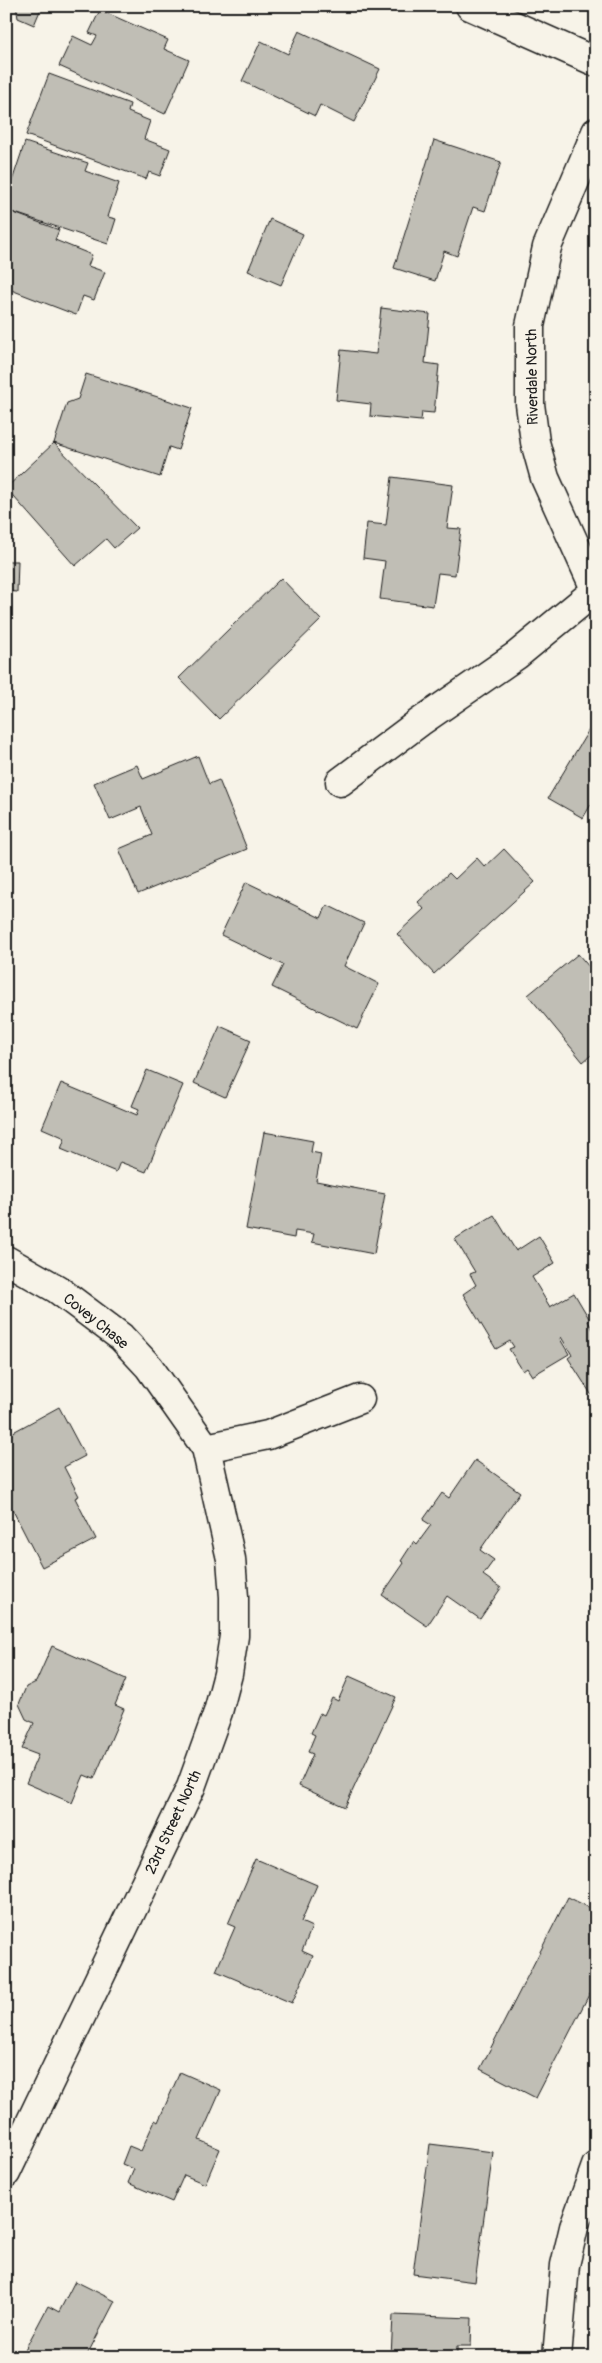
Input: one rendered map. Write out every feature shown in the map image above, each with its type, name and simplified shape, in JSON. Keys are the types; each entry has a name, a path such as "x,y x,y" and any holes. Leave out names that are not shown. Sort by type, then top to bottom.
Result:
{"street":[{"path":"470,6 596,62"},
{"name":"Riverdale North","path":"596,132 547,247 530,326 530,394 535,442 545,478 596,591"},
{"path":"340,782 420,722 517,655 596,591"},
{"name":"Covey Chase","path":"6,1260 56,1289 121,1338 149,1367 206,1448"},
{"path":"206,1448 268,1436 360,1399"},
{"name":"23rd Street North","path":"6,2174 191,1787 218,1712 230,1664 234,1636 234,1597 231,1559 206,1448"},
{"path":"557,2357 565,2265 574,2227 596,2166"}],"building":[{"path":"16,6 42,6 34,25 18,18"},
{"path":"100,10 168,40 164,49 189,60 165,114 59,66 73,36 92,45 97,36 89,33"},
{"path":"299,31 380,69 354,122 320,105 315,116 242,81 261,41 288,54"},
{"path":"49,74 130,104 128,112 150,121 144,139 170,149 160,176 149,172 146,179 26,135"},
{"path":"434,140 501,162 485,211 473,207 457,256 444,251 435,281 394,268"},
{"path":"25,142 88,163 85,171 119,183 108,217 116,219 108,244 6,210 6,199"},
{"path":"6,210 59,230 55,240 92,255 88,266 105,272 94,300 83,296 76,315 6,288"},
{"path":"270,219 303,234 281,285 248,271"},
{"path":"381,308 430,314 425,363 439,365 434,413 422,412 421,421 370,416 371,404 336,400 341,350 376,354"},
{"path":"86,374 192,408 178,450 169,447 160,477 54,443 67,403 78,399"},
{"path":"54,443 137,528 114,548 106,539 75,566 6,488"},
{"path":"392,477 453,485 447,528 461,529 455,575 438,573 433,606 380,599 385,561 363,558 367,523 386,525"},
{"path":"6,561 18,561 17,592 6,591"},
{"path":"281,578 321,620 219,719 179,678"},
{"path":"596,718 596,796 583,818 548,798"},
{"path":"198,756 209,784 219,780 247,849 138,894 119,849 152,835 141,807 110,820 94,783 137,765 143,779"},
{"path":"504,849 535,882 434,974 397,934 424,909 418,902 449,873 455,879 477,858 485,867"},
{"path":"246,882 321,918 327,905 364,923 344,966 379,984 357,1029 272,987 283,965 221,935"},
{"path":"578,954 596,975 596,1051 583,1062 528,995"},
{"path":"220,1026 251,1040 225,1097 194,1083"},
{"path":"147,1070 183,1085 146,1172 120,1162 116,1172 61,1149 65,1138 42,1128 61,1083 137,1115 139,1109 132,1106"},
{"path":"264,1132 313,1141 311,1152 321,1154 316,1181 385,1194 374,1254 312,1242 314,1234 295,1231 294,1238 246,1229"},
{"path":"494,1215 516,1251 539,1236 555,1263 532,1277 550,1307 574,1293 590,1320 588,1321 596,1335 596,1402 568,1358 572,1355 561,1337 560,1339 569,1354 532,1376 527,1368 523,1371 509,1349 514,1347 510,1341 496,1349 463,1294 476,1285 470,1274 475,1272 455,1239"},
{"path":"59,1407 85,1456 64,1467 79,1496 75,1498 96,1539 42,1567 6,1497 6,1436"},
{"path":"475,1460 520,1492 480,1550 494,1560 483,1575 501,1588 480,1619 447,1596 427,1626 382,1595 404,1563 401,1561 414,1541 417,1544 431,1525 423,1520 442,1493 449,1498"},
{"path":"52,1646 126,1679 115,1705 124,1709 94,1779 84,1775 72,1803 26,1783 38,1755 22,1749 34,1723 26,1719 19,1704 26,1687 36,1682"},
{"path":"349,1676 396,1697 345,1807 299,1786 313,1754 308,1752 315,1735 311,1733 320,1713 324,1715 332,1698 338,1701"},
{"path":"256,1859 317,1885 301,1922 312,1927 302,1951 313,1956 292,2003 216,1971 235,1927 228,1924"},
{"path":"568,1897 596,1911 596,1981 536,2098 480,2069"},
{"path":"180,2072 221,2090 199,2140 220,2149 205,2184 184,2175 172,2202 128,2183 134,2169 122,2164 129,2146 141,2151 155,2120 158,2122"},
{"path":"430,2144 493,2152 475,2282 413,2274"},
{"path":"75,2281 115,2301 86,2357 21,2357 48,2306 59,2312"},
{"path":"393,2315 472,2318 471,2346 457,2346 457,2357 391,2357"}]}
